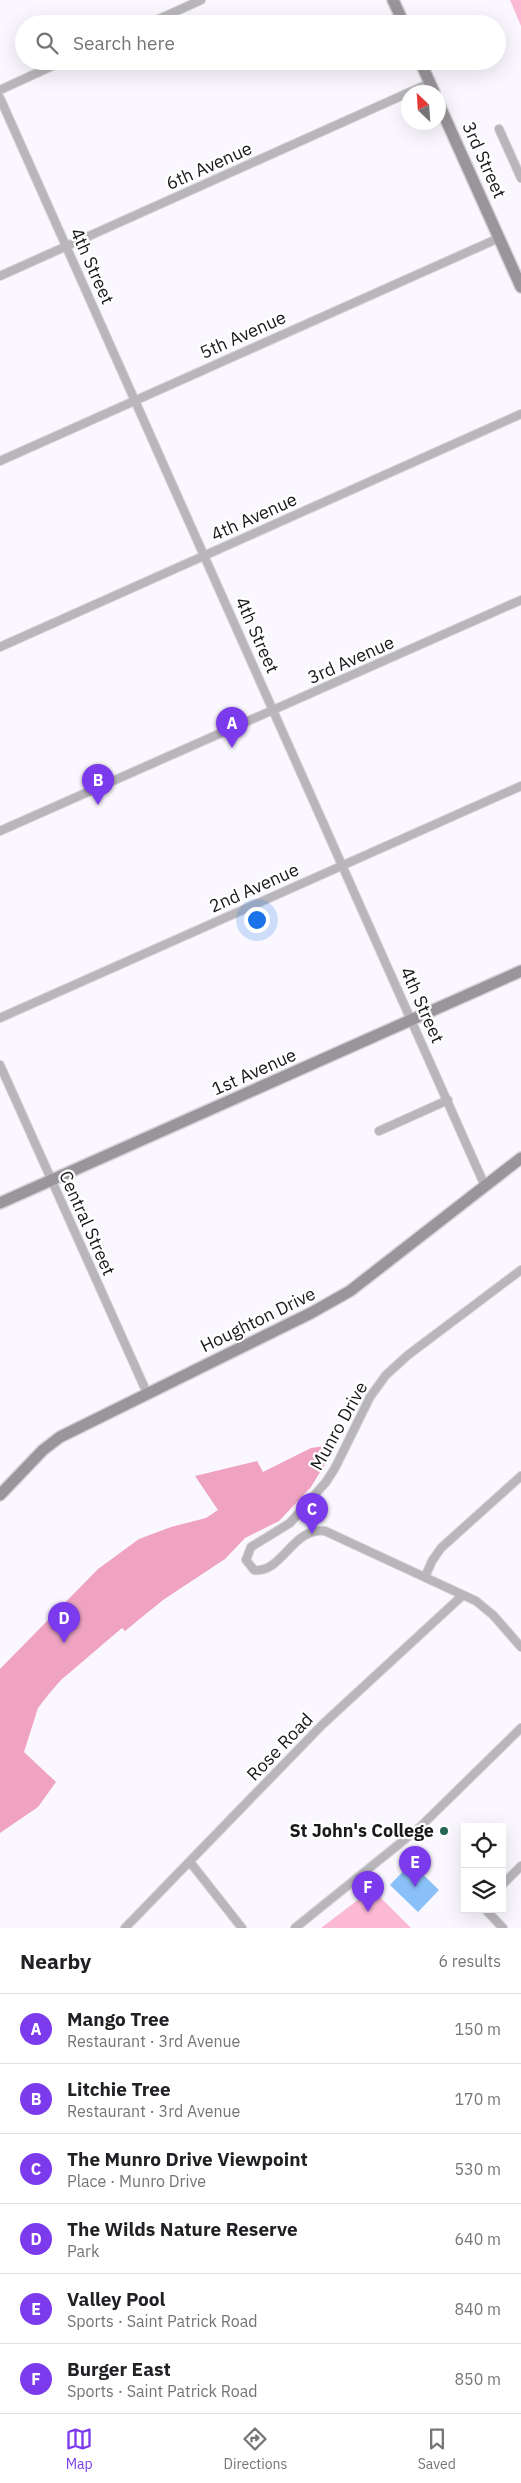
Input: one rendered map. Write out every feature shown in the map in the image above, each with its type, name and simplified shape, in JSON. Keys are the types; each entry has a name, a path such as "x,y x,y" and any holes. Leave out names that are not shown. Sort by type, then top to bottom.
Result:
{"street":[{"path":"168,15 201,0"},
{"path":"393,0 400,15"},
{"path":"0,90 43,70"},
{"path":"424,70 431,85"},
{"name":"4th Street","path":"0,98 485,1186"},
{"name":"6th Avenue","path":"0,276 401,101"},
{"name":"3rd Street","path":"446,120 521,287"},
{"path":"499,129 521,178"},
{"name":"5th Avenue","path":"0,461 499,238"},
{"name":"4th Avenue","path":"0,647 521,414"},
{"name":"3rd Avenue","path":"0,831 521,600"},
{"name":"2nd Avenue","path":"0,1018 342,864 521,786"},
{"name":"1st Avenue","path":"0,1203 521,971"},
{"name":"Central Street","path":"0,1065 147,1393"},
{"path":"380,1131 448,1100"},
{"name":"Houghton Drive","path":"0,1495 56,1439 311,1314 350,1291 521,1158"},
{"name":"Munro Drive","path":"521,1270 390,1370 370,1397 335,1468 316,1495 290,1523 276,1534 254,1545 246,1557 251,1568 258,1571 265,1569 303,1536 321,1530 476,1601 493,1615 521,1647"},
{"path":"425,1577 432,1561 441,1548 521,1476"},
{"name":"Rose Road","path":"125,1928 323,1724 463,1595"},
{"path":"295,1928 420,1828 521,1728"},
{"path":"190,1862 242,1928"},
{"path":"506,1881 521,1866"},
{"path":"489,1913 503,1928"}],"shaded area":[{"path":"510,0 521,0 521,26"},
{"path":"337,1444 311,1487 279,1521 245,1538 225,1559 163,1600 125,1631 122,1628 61,1680 48,1695 38,1708 24,1752 56,1782 38,1807 0,1833 0,1669 98,1569 139,1539 171,1527 206,1518 218,1510 195,1476 257,1461 263,1472 311,1448"},
{"path":"374,1891 411,1928 321,1928 367,1893 369,1895"}],"water":[{"path":"411,1863 439,1890 418,1912 390,1885"}],"place":[{"name":"Mango Tree","path":"232,748"},
{"name":"Litchie Tree","path":"98,805"},
{"name":"The Munro Drive Viewpoint","path":"312,1534"},
{"name":"The Wilds Nature Reserve","path":"64,1643"},
{"name":"St John's College","path":"444,1831"},
{"name":"Valley Pool","path":"415,1887"},
{"name":"Burger East","path":"368,1912"}]}
